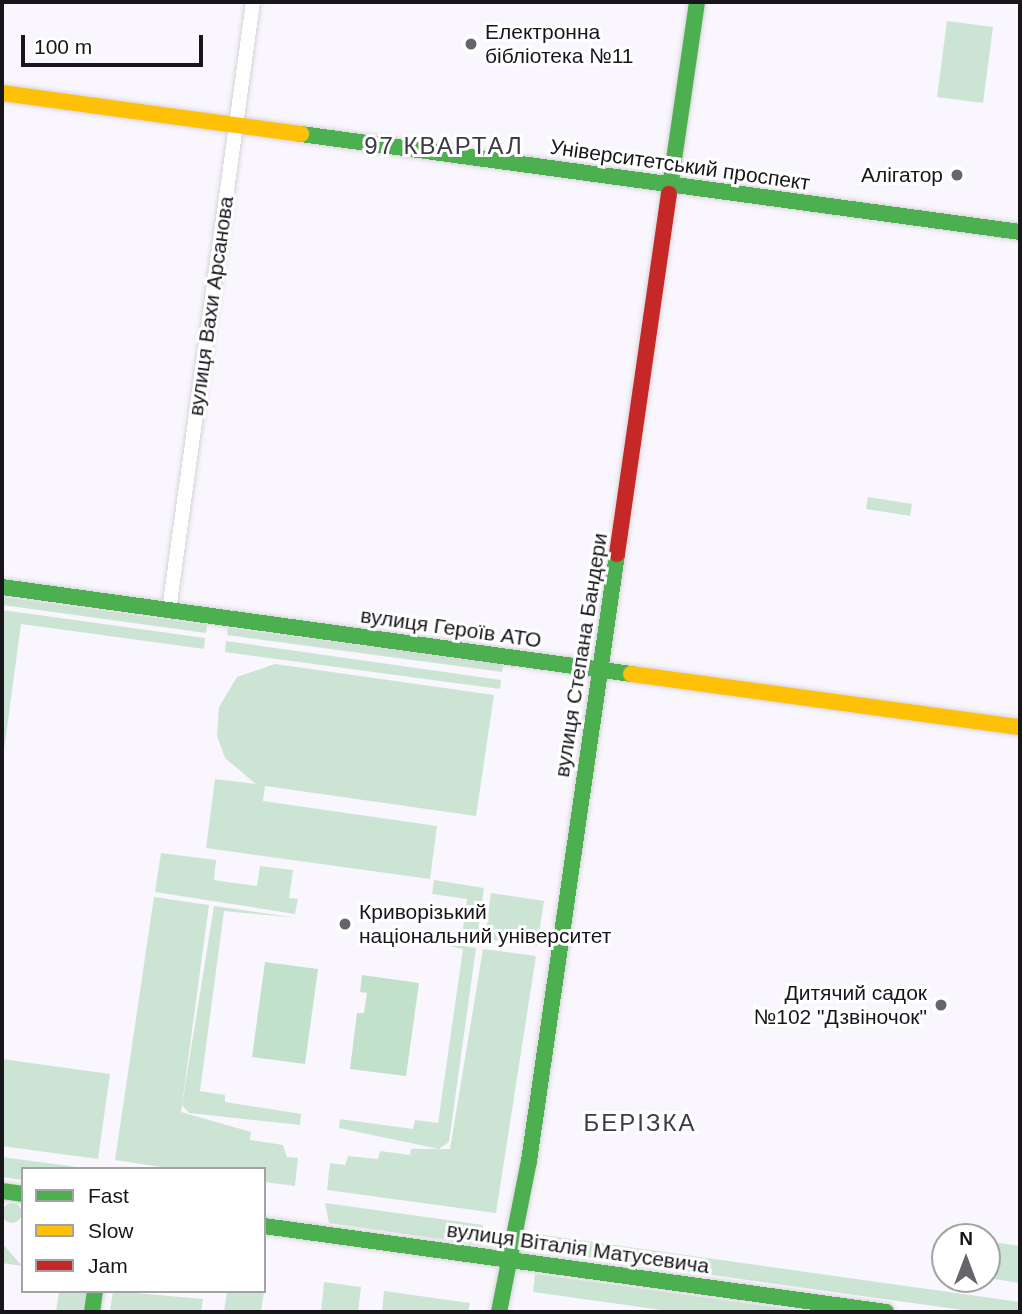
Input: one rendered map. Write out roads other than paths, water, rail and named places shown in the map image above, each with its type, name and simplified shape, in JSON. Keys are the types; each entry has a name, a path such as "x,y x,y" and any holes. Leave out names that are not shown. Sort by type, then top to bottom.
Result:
{"street":[{"name":"вулиця Вахи Арсанова","path":"169,610 253,2"},
{"name":"вулиця Степана Бандери","path":"499,1312 510,1260 600,669 697,2"},
{"name":"Університетський проспект","path":"2,93 1020,232"},
{"name":"вулиця Героїв АТО","path":"2,587 1020,727"},
{"path":"2,1191 21,1194"},
{"name":"вулиця Віталія Матусевича","path":"266,1226 886,1312"},
{"path":"92,1312 95,1293"}],"place":[{"name":"Електронна бібліотека №11","path":"471,44"},
{"name":"Алігатор","path":"957,175"},
{"name":"Криворізький національний університет","path":"345,924"},
{"name":"Дитячий садок №102 \"Дзвіночок\"","path":"941,1005"}],"district":[{"name":"97 КВАРТАЛ","path":"444,146"},
{"name":"БЕРІЗКА","path":"640,1123"}]}
